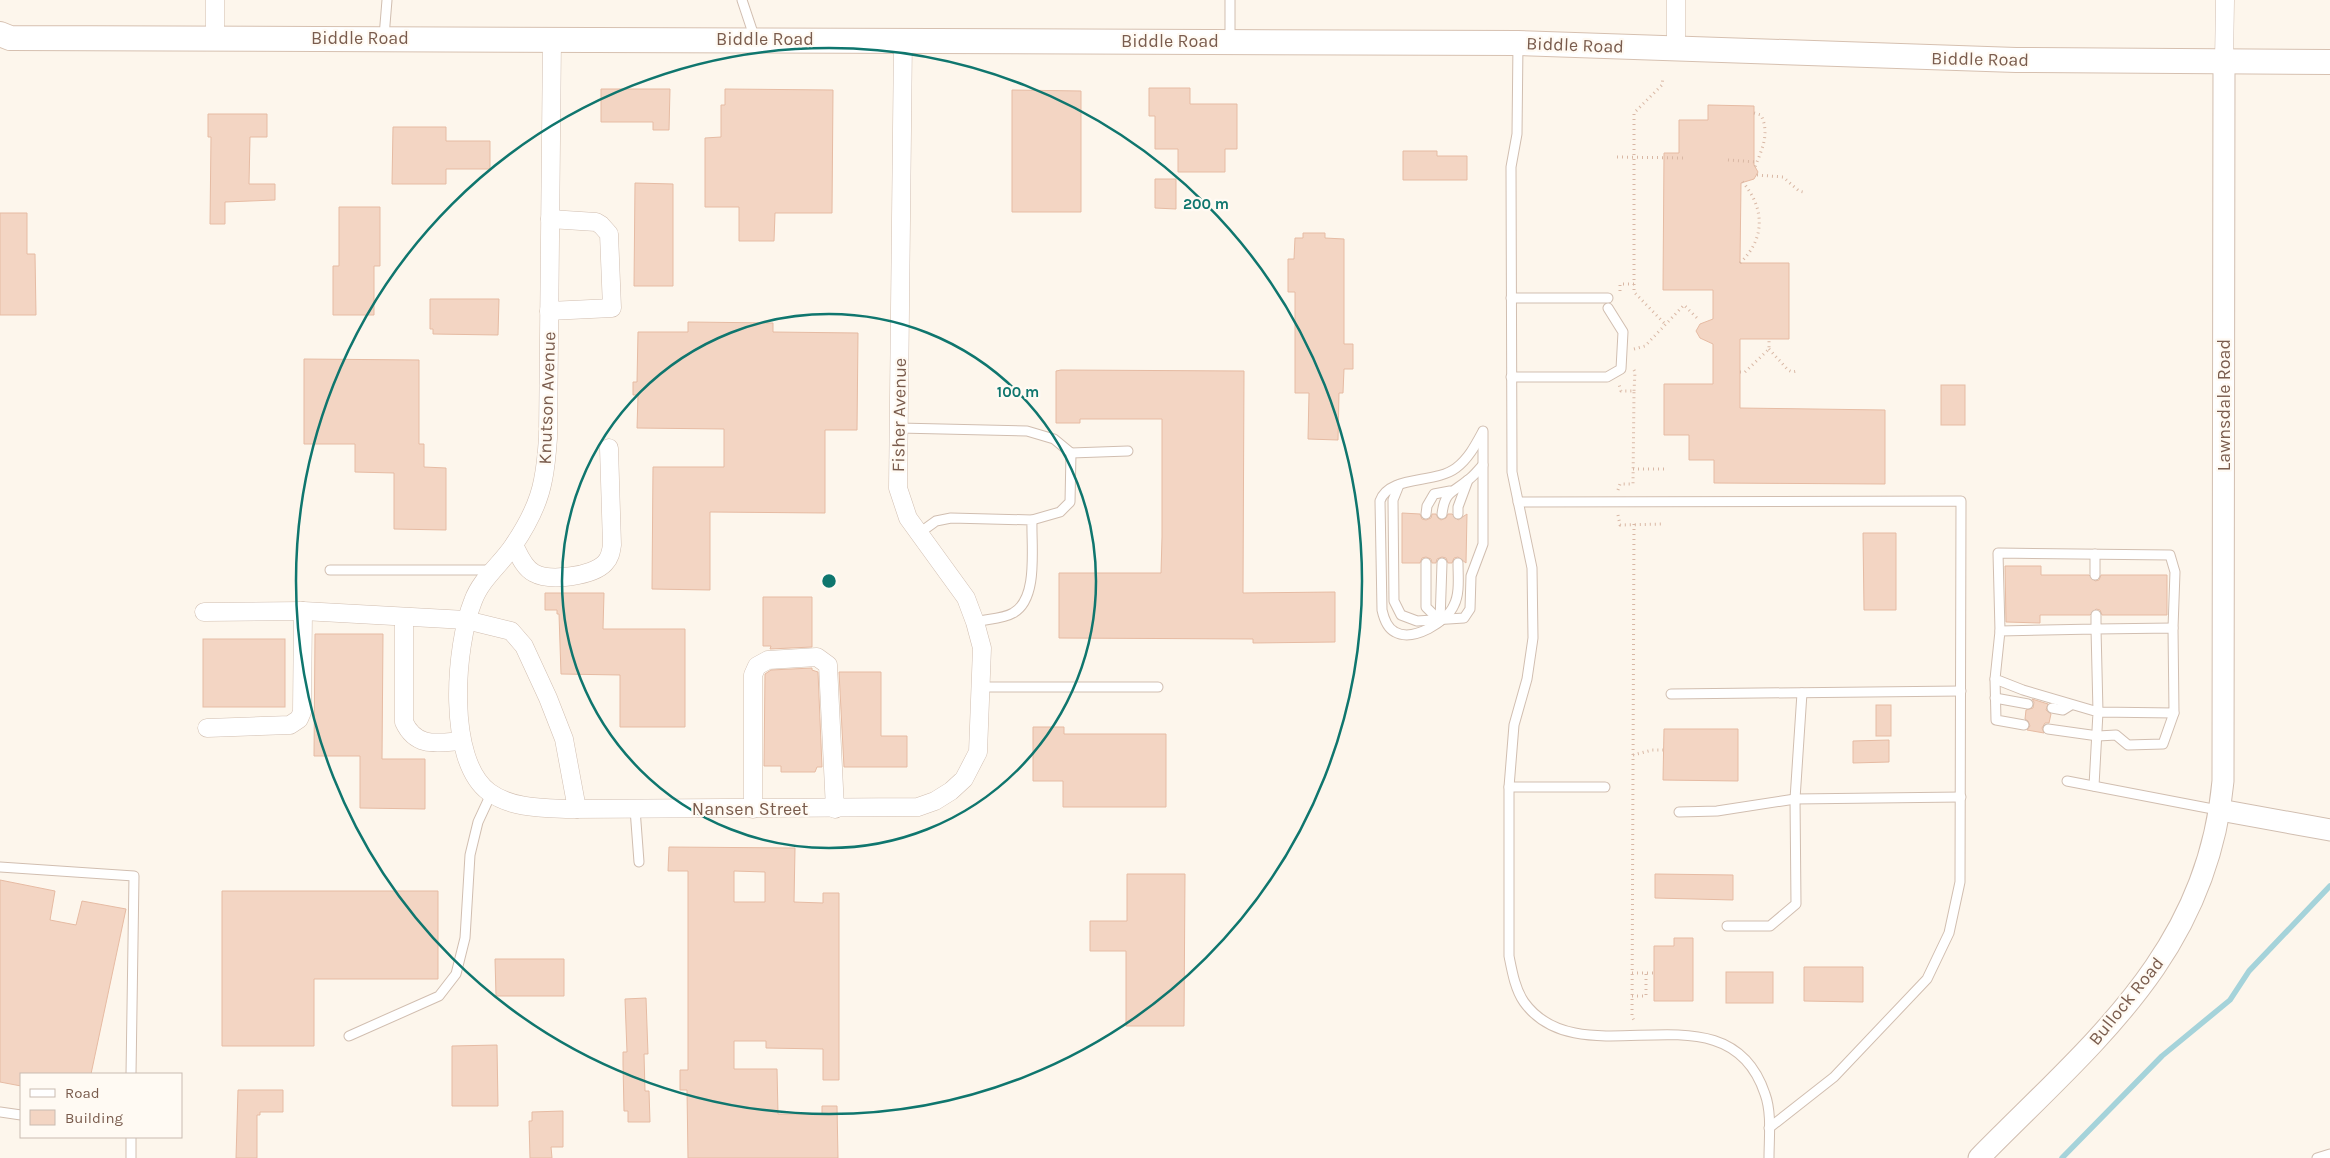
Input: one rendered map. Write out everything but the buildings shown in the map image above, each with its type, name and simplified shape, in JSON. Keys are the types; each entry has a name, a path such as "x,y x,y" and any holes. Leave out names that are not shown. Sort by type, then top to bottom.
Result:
{"main road":[{"name":"Biddle Road","path":"3,38 1518,43 1883,57 2330,62"}],"street":[{"path":"215,0 215,38"},
{"path":"1676,0 1676,48"},
{"name":"Lawnsdale Road","path":"2220,810 2223,772 2224,0"},
{"name":"Knutson Avenue","path":"512,803 491,794 475,777 461,742 459,690 461,645 466,620 474,598 493,570 514,545 536,501 543,480 548,438 552,39"},
{"name":"Fisher Avenue","path":"903,40 898,488 908,518 917,534 961,590 975,622 982,648 980,736 978,752 972,765"},
{"path":"549,311 612,308 610,234 596,222 550,219"},
{"path":"514,545 523,563 534,573 548,577 585,574 604,565 610,558 612,545 610,448"},
{"path":"204,612 303,611 466,620 511,631 524,646 548,698 564,739 577,809"},
{"path":"207,728 290,725 299,719 302,712 303,693 303,611"},
{"path":"404,617 404,722 409,732 418,739 432,743 461,742"},
{"path":"753,809 753,674 757,666 768,660 809,657 817,657 828,665 835,809"},
{"name":"Nansen Street","path":"512,803 531,807 577,809 835,809 918,807 935,801 950,791 964,779 972,765"},
{"path":"2220,810 2330,830"},
{"name":"Bullock Road","path":"1980,1158 2100,1035 2148,980 2177,935 2189,911 2208,862 2220,810"}],"lane":[{"path":"384,38 387,0"},
{"path":"742,0 755,40"},
{"path":"1230,0 1230,41"},
{"path":"1518,43 1517,134 1511,167 1512,472 1532,568 1533,638 1527,679 1514,725 1509,787 1509,956 1514,980 1524,1002 1544,1022 1568,1032 1590,1035 1694,1035 1717,1040 1739,1053 1755,1071 1766,1095 1770,1158"},
{"path":"1511,298 1608,303 1623,332 1621,369 1607,376 1511,376"},
{"path":"899,428 1027,431 1054,439 1071,452 1128,451"},
{"path":"1399,485 1394,500 1394,601 1402,615 1417,621 1440,621 1464,618 1470,609 1471,576 1483,544 1483,430 1471,452 1457,468 1442,476 1399,485 1383,492 1380,502 1382,610 1386,624 1396,633 1409,635 1424,632 1440,621 1454,607 1458,592 1458,563"},
{"path":"917,534 936,521 950,518 1032,520 1060,512 1070,502 1071,452"},
{"path":"1426,514 1427,506 1434,494 1450,491 1468,480 1483,465"},
{"path":"1458,514 1458,507 1468,480"},
{"path":"1442,514 1443,504 1450,491"},
{"path":"1518,502 1961,501 1960,882 1950,932 1927,979 1834,1078 1769,1128"},
{"path":"975,622 1012,614 1024,603 1031,586 1032,520"},
{"path":"2024,725 1996,720 1995,679 2000,631 1998,553 2170,555 2175,572 2173,628 2174,713 2163,744 2128,745 2116,735 2098,736 2048,729"},
{"path":"2094,554 2095,575"},
{"path":"1426,563 1426,607 1440,621"},
{"path":"1440,621 1442,608 1442,563"},
{"path":"330,570 493,570"},
{"path":"2094,786 2098,736 2096,615"},
{"path":"2000,631 2173,628"},
{"path":"1995,679 2071,705 2098,712 2174,713"},
{"path":"981,687 1158,687"},
{"path":"1671,694 1961,691"},
{"path":"1727,926 1770,926 1796,904 1795,799 1802,693"},
{"path":"1995,698 2028,704"},
{"path":"2052,708 2063,710 2071,705"},
{"path":"2067,781 2220,810"},
{"path":"1509,787 1606,787"},
{"path":"349,1036 439,996 456,974 465,938 470,855 478,822 491,794"},
{"path":"1679,812 1717,811 1795,799 1961,798"},
{"path":"635,809 639,862"},
{"path":"0,867 134,876 131,1073"},
{"path":"0,1112 20,1115"},
{"path":"131,1138 131,1158"},
{"path":"2317,1158 2330,1154"}],"path":[{"path":"1663,77 1662,85 1634,113 1634,292 1665,324"},
{"path":"1754,113 1761,115 1765,131 1764,144 1755,167"},
{"path":"1617,157 1683,158"},
{"path":"1728,160 1757,162"},
{"path":"1757,175 1783,177 1803,192"},
{"path":"1740,263 1747,256 1757,239 1759,219 1755,199 1741,180"},
{"path":"1620,294 1620,284 1634,284"},
{"path":"1628,350 1645,346 1684,305 1699,320"},
{"path":"1769,339 1769,349 1788,370 1798,371"},
{"path":"1740,372 1745,372 1769,349"},
{"path":"1618,490 1620,484 1633,484 1635,372 1628,370"},
{"path":"1619,381 1618,389 1621,391 1634,391"},
{"path":"1633,468 1666,468"},
{"path":"1618,512 1620,524 1664,524"},
{"path":"1634,524 1632,1017 1636,1023"},
{"path":"1633,755 1652,750 1664,750"},
{"path":"1632,973 1654,973"},
{"path":"1632,996 1646,996 1646,973"}],"waterway":[{"path":"2062,1158 2162,1056 2230,1000 2249,971 2330,886"}]}
